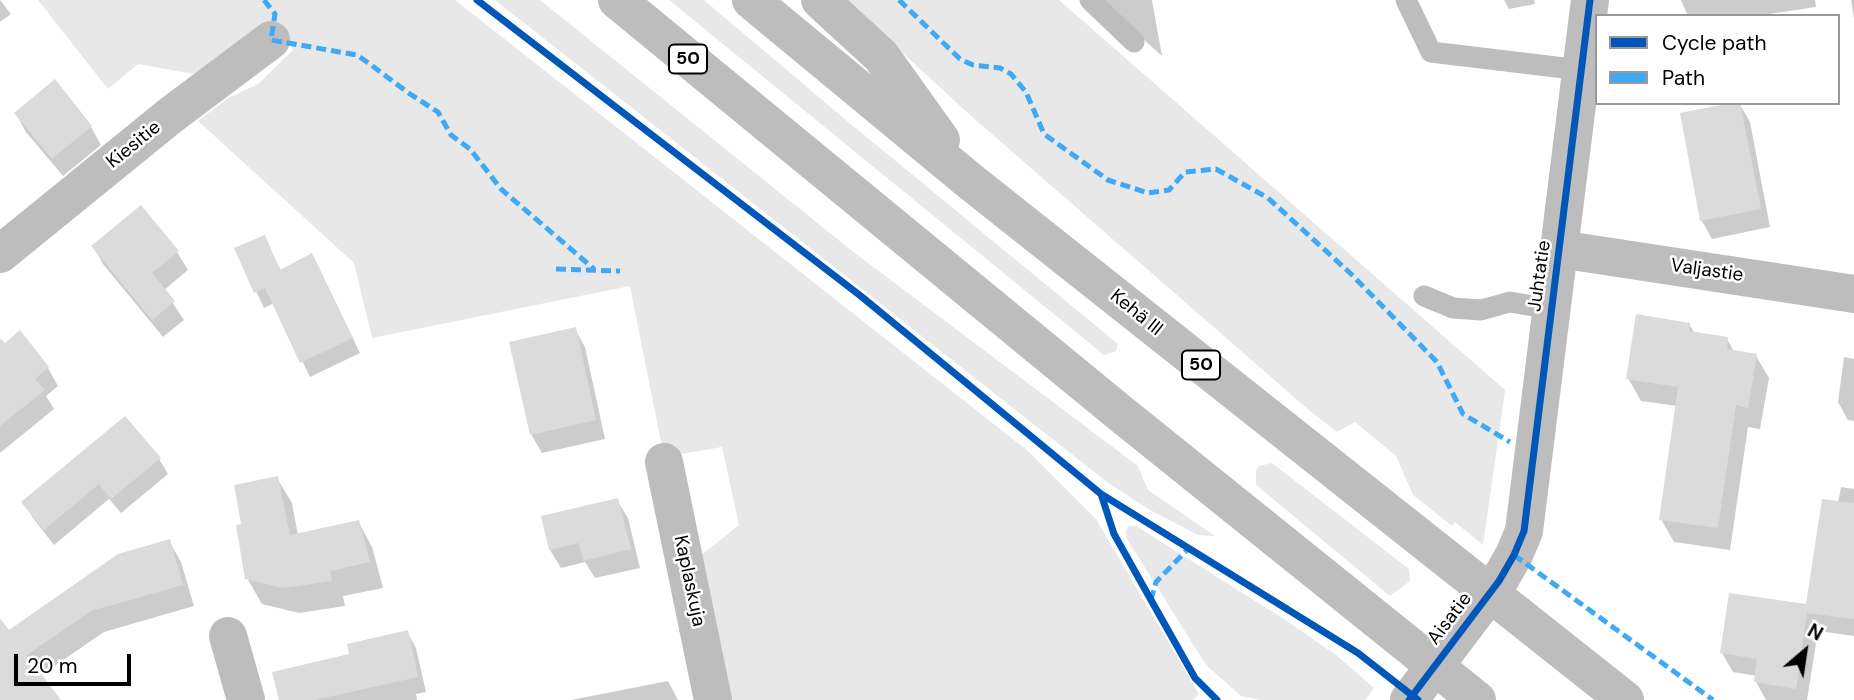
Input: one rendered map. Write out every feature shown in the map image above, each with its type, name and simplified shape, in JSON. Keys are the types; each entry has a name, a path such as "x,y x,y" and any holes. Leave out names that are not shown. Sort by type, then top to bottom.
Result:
{"main road":[{"name":"50","path":"617,0 1381,625 1477,700"},
{"name":"Kehä III","path":"751,0 971,182 1625,700"},
{"path":"820,0 881,56 971,182"},
{"name":"Juhtatie","path":"1514,555 1524,531 1590,0"},
{"name":"Kiesitie","path":"0,254 171,116 271,40"},
{"name":"Valjastie","path":"1559,249 1854,294"},
{"name":"Kaplaskuja","path":"664,462 713,700"},
{"name":"Aisatie","path":"1409,700 1499,581 1514,555"},
{"path":"228,636 246,700"}],"lane":[{"path":"1090,0 1134,42"},
{"path":"1406,0 1431,52 1581,69"},
{"path":"1424,296 1453,308 1481,310 1510,302 1551,309"}],"shaded area":[{"path":"38,0 455,0 1028,451 1096,519 1199,694 1193,700 731,700 699,557 739,525 722,447 664,457 630,286 372,338 354,263 198,121 228,98 258,84 293,50 290,40 281,31 211,77 138,64 108,89"},
{"path":"495,0 540,0 851,250 1138,466 1148,490 1215,536 1198,535 1150,510 1107,482"},
{"path":"669,0 704,0 1118,344 1116,351 1104,355"},
{"path":"845,0 1059,0 1505,390 1483,545 1455,522 1452,526 1413,495 1396,456 1355,422 1337,432 1310,411 970,115"},
{"path":"1272,463 1409,569 1410,581 1390,596 1256,485 1256,471 1259,466"},
{"path":"1129,526 1136,526 1284,619 1336,655 1374,688 1365,700 1260,700 1241,696 1206,665 1127,539 1126,531"}],"building":[{"path":"55,79 92,126 52,159 14,113"},
{"path":"1721,105 1740,105 1761,209 1700,221 1680,113"},
{"path":"141,205 179,251 152,273 175,301 152,320 91,246"},
{"path":"265,235 280,270 312,253 353,338 300,363 265,288 254,293 234,248"},
{"path":"1636,314 1690,323 1689,331 1728,337 1727,349 1757,354 1748,408 1736,405 1718,528 1659,520 1678,387 1626,379"},
{"path":"576,327 596,420 530,435 509,342"},
{"path":"20,330 49,367 35,379 45,390 0,426 0,338 5,343"},
{"path":"125,416 161,458 111,499 99,484 44,530 21,502"},
{"path":"278,476 290,535 359,520 370,562 330,571 332,581 283,588 245,579 236,525 241,524 234,485"},
{"path":"618,498 631,549 583,561 579,543 549,550 541,516"},
{"path":"1822,499 1854,503 1854,619 1807,613 1796,689 1754,682 1757,659 1720,653 1729,593 1806,604"},
{"path":"170,539 183,585 91,611 27,655 61,700 0,700 0,618 9,630 118,554"},
{"path":"408,630 418,677 315,700 279,700 272,672 349,654 347,644"}],"marked path":[{"path":"264,0 275,14 271,40 357,55 438,112 451,135 470,149 501,189 594,269"},
{"path":"899,0 960,59 973,65 1000,68 1011,74 1026,92 1044,134 1108,180 1148,193 1169,190 1185,172 1216,169 1268,198 1350,273 1437,362 1463,414 1510,442"},
{"path":"556,269 620,271"},
{"path":"1151,600 1156,582 1189,548"},
{"path":"1514,555 1713,700"}],"cycle path":[{"path":"477,0 862,297 1101,494 1358,653 1418,700"},
{"path":"1409,700 1499,581 1524,531 1590,0"},
{"path":"1101,494 1114,534 1151,600 1195,678 1217,700"}]}
